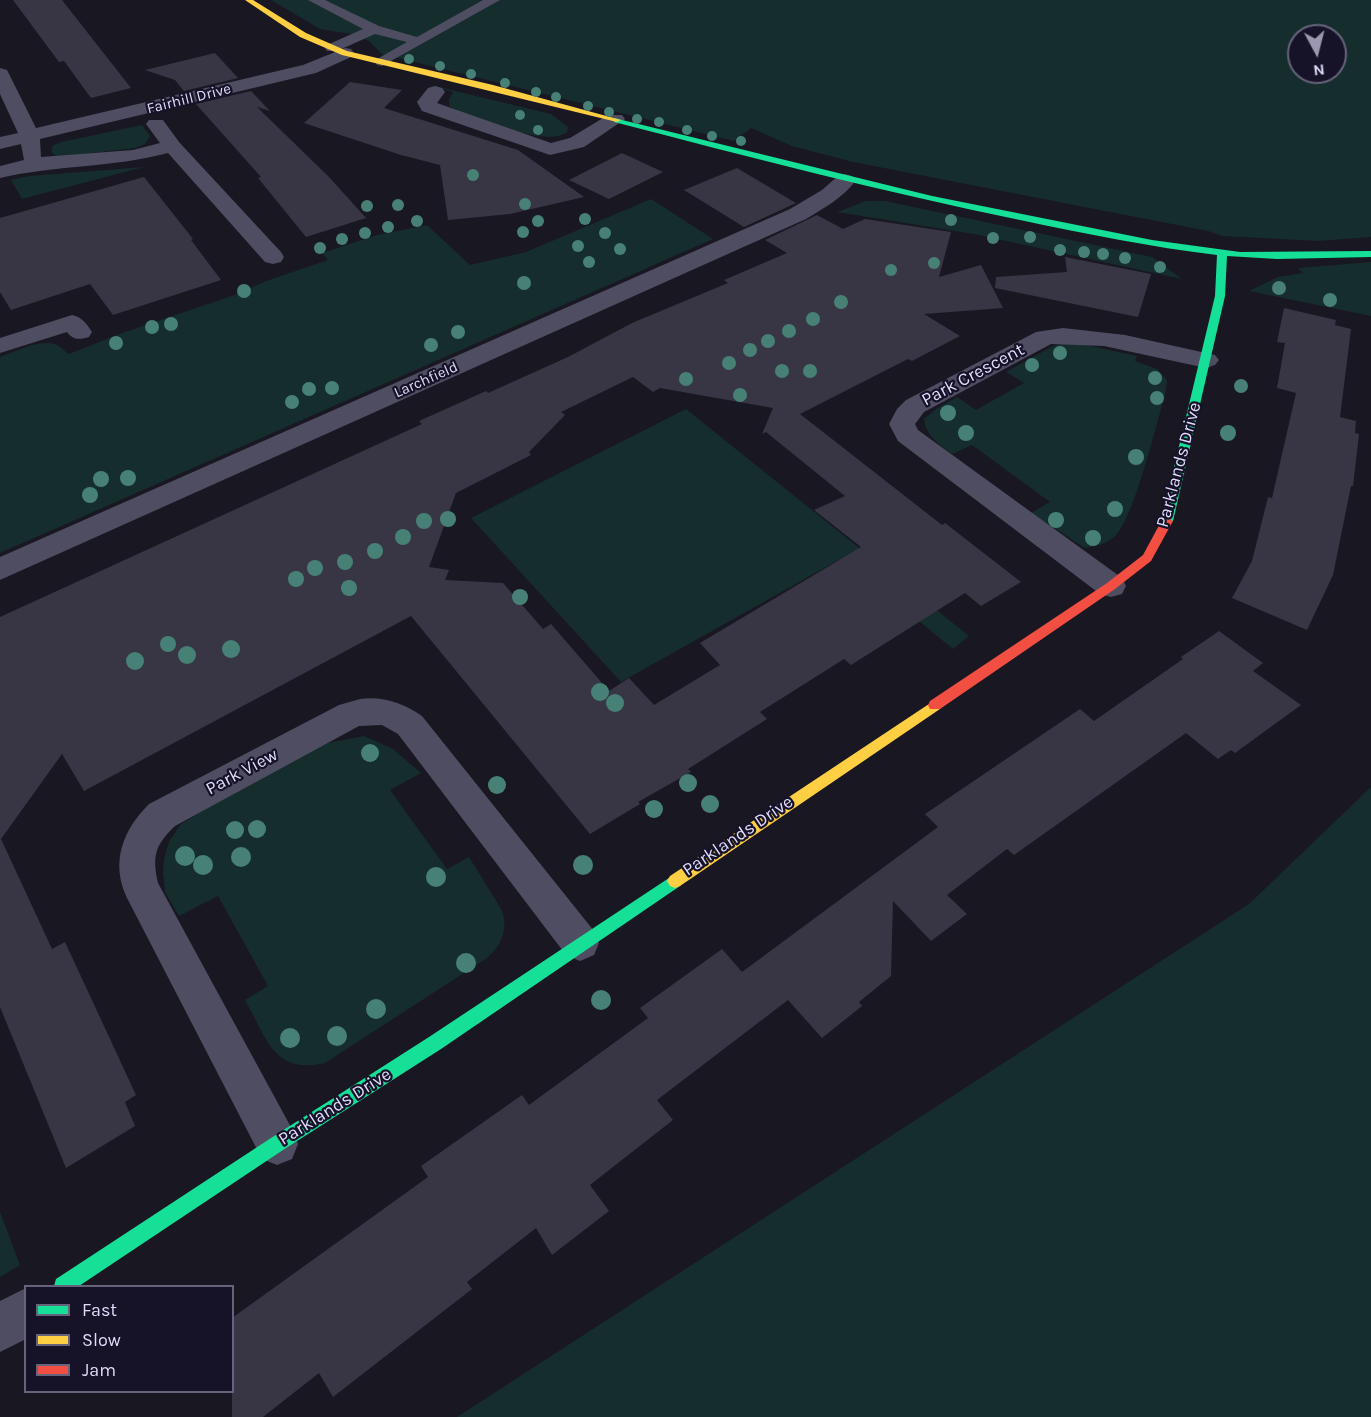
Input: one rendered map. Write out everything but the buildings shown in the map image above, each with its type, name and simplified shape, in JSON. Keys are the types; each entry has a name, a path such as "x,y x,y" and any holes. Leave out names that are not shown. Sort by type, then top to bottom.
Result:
{"street":[{"path":"248,0 303,35 339,50 615,119 845,180 1078,229 1222,253 1293,256 1371,254"},
{"name":"Fairhill Drive","path":"0,143 309,69 339,50"},
{"path":"0,74 30,136 33,164"},
{"path":"435,92 427,102 429,108 550,149 577,143 615,119"},
{"path":"156,124 172,146 273,257"},
{"path":"0,172 33,164 133,156 172,146"},
{"name":"Larchfield","path":"0,568 792,217 830,195 845,180"},
{"name":"Parklands Drive","path":"66,1285 277,1144 435,1043 1111,586 1147,558 1165,528 1220,296 1222,253"},
{"path":"0,346 72,322 80,332"},
{"name":"Park Crescent","path":"1111,586 907,435 902,424 906,415 915,406 1045,337 1086,336 1206,360"},
{"name":"Park View","path":"277,1144 140,886 135,867 138,850 144,832 162,815 351,714 371,710 390,712 410,725 580,943"},
{"path":"0,1328 24,1312"}],"lane":[{"path":"315,0 374,29 418,41"},
{"path":"382,62 493,0"},
{"path":"339,50 374,29"}],"green space":[{"path":"271,0 1371,0 1371,237 1318,241 1222,236 1208,231 853,162 792,146 751,128 734,141 382,54 369,41 351,34 320,29"},
{"path":"422,83 551,114 568,127 567,132 544,137 497,125 449,106 453,92"},
{"path":"142,125 150,136 145,144 135,148 58,157 52,153 52,146 61,142"},
{"path":"144,167 22,199 11,180 29,176"},
{"path":"651,199 713,239 0,553 0,357 43,343 57,345 69,354 328,260 322,253 377,235 427,225 470,265 526,252"},
{"path":"866,201 885,201 1152,257 1182,279 974,234 837,212"},
{"path":"1371,262 1371,316 1249,291 1278,277 1303,273 1298,268"},
{"path":"1065,343 1081,344 1137,356 1135,361 1157,369 1167,380 1165,395 1137,492 1122,527 1111,540 1085,548 1031,513 1050,502 972,445 952,454 930,435 924,419 957,397 976,410 1024,383 1006,372 1053,346"},
{"path":"686,409 969,636 953,649 842,558 621,682 471,518"},
{"path":"364,736 393,749 421,773 390,790 447,869 469,857 500,907 504,921 503,935 497,947 487,958 325,1063 294,1064 283,1058 266,1040 245,1000 268,986 218,896 179,916 165,892 164,859 169,842 181,824 276,766 328,743"},
{"path":"1371,787 1371,1417 457,1417 1249,904"},
{"path":"0,1212 20,1265 0,1277"}],"traffic: fast":[{"path":"617,120 932,199 1152,243 1240,255 1371,254"},
{"path":"1167,521 1220,296 1222,253"},
{"path":"65,1285 277,1144 435,1043 675,881"}],"traffic: slow":[{"path":"248,0 303,35 345,53 617,120"},
{"path":"675,881 935,705"}],"traffic: jam":[{"path":"935,705 1111,586 1147,558 1167,521"}]}
